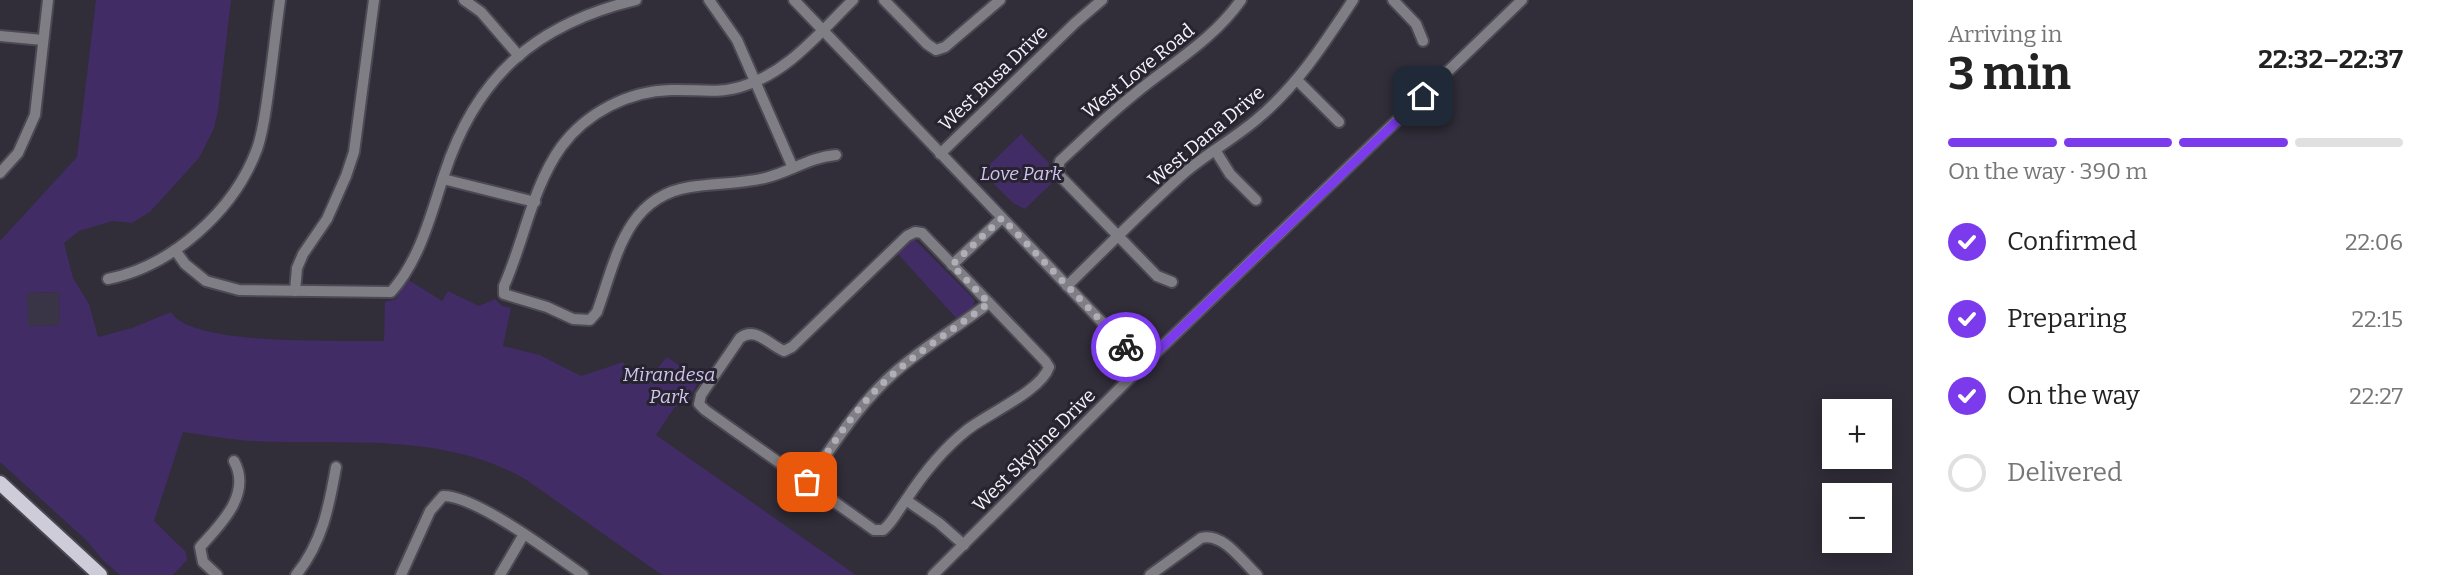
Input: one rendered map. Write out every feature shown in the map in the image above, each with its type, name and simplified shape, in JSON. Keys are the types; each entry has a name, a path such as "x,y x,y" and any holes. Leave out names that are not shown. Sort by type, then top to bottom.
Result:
{"main road":[{"path":"0,483 100,575"}],"street":[{"path":"0,173 18,153 35,115 48,0"},
{"path":"108,279 137,270 175,250 229,198 245,174 257,150 264,125 280,0"},
{"path":"295,291 303,254 327,219 354,152 374,0"},
{"path":"464,0 481,12 519,56"},
{"path":"175,250 194,273 206,281 239,290 391,292 416,251 436,205 463,126 494,81 519,56 556,28 576,18 636,0"},
{"path":"709,0 737,40 793,168"},
{"path":"794,0 1143,365"},
{"path":"836,155 820,156 766,178 690,187 671,191 653,200 629,226 597,312 590,320 573,319 547,307 504,294 504,286 549,167 561,148 583,124 608,106 648,92 727,90 757,81 790,62 853,0"},
{"path":"884,0 936,50 945,47 965,27 1000,0"},
{"name":"West Busa Drive","path":"940,154 1102,0"},
{"name":"West Love Road","path":"1118,237 1060,176 1060,161 1131,96 1206,39 1241,0"},
{"name":"West Dana Drive","path":"1067,286 1180,177 1258,119 1297,80 1328,40 1353,0"},
{"path":"1393,0 1416,23 1423,41"},
{"name":"West Skyline Drive","path":"933,575 1143,365 1522,0"},
{"path":"0,36 43,40"},
{"path":"1297,80 1339,122"},
{"path":"1215,150 1230,174 1256,200"},
{"path":"443,179 535,202"},
{"path":"952,265 1002,218"},
{"path":"915,232 922,233 952,265 1049,367 1047,373 1018,397 969,428 951,443 906,500 891,524 883,530 874,530 699,404 701,395 740,338 747,333 753,333 784,351 792,347 907,236 915,232"},
{"path":"1118,237 1157,276 1172,282"},
{"path":"807,482 857,411 874,392 915,356 989,303"},
{"path":"217,575 203,562 200,547 224,520 239,491 239,471 234,461"},
{"path":"296,575 317,544 326,521 336,467"},
{"path":"401,575 430,511 443,496 452,496 468,502 524,534 583,575"},
{"path":"906,500 964,545"},
{"path":"500,575 524,534"},
{"path":"1150,575 1201,538 1211,536 1220,540 1257,575"}],"shaded area":[{"path":"59,292 60,325 27,326 27,293"}],"green space":[{"name":"Mirandesa Park","path":"96,0 231,0 218,111 214,128 199,158 150,212 132,223 113,221 79,231 64,243 73,278 89,304 98,337 132,328 171,312 184,323 207,331 236,336 304,341 384,341 385,302 396,299 407,279 442,301 448,291 479,306 495,299 502,306 511,308 503,346 540,355 581,376 623,362 643,385 667,357 699,379 690,399 674,408 656,435 856,575 662,575 525,479 492,464 459,454 426,447 391,444 252,441 183,432 154,521 186,552 187,560 173,575 120,575 85,539 0,462 0,241 77,157","holes":["59,292 60,325 28,326 27,293"]},
{"name":"Love Park","path":"1021,134 1049,163 1047,173 1052,183 1025,209 1013,203 982,172"},
{"path":"914,239 974,299 974,307 958,320 897,253"}],"way so far":[{"path":"807,482 857,411 874,392 915,356 989,303 952,265 1002,218 1126,347"}],"route":[{"path":"1126,347 1143,365 1423,96"}]}
